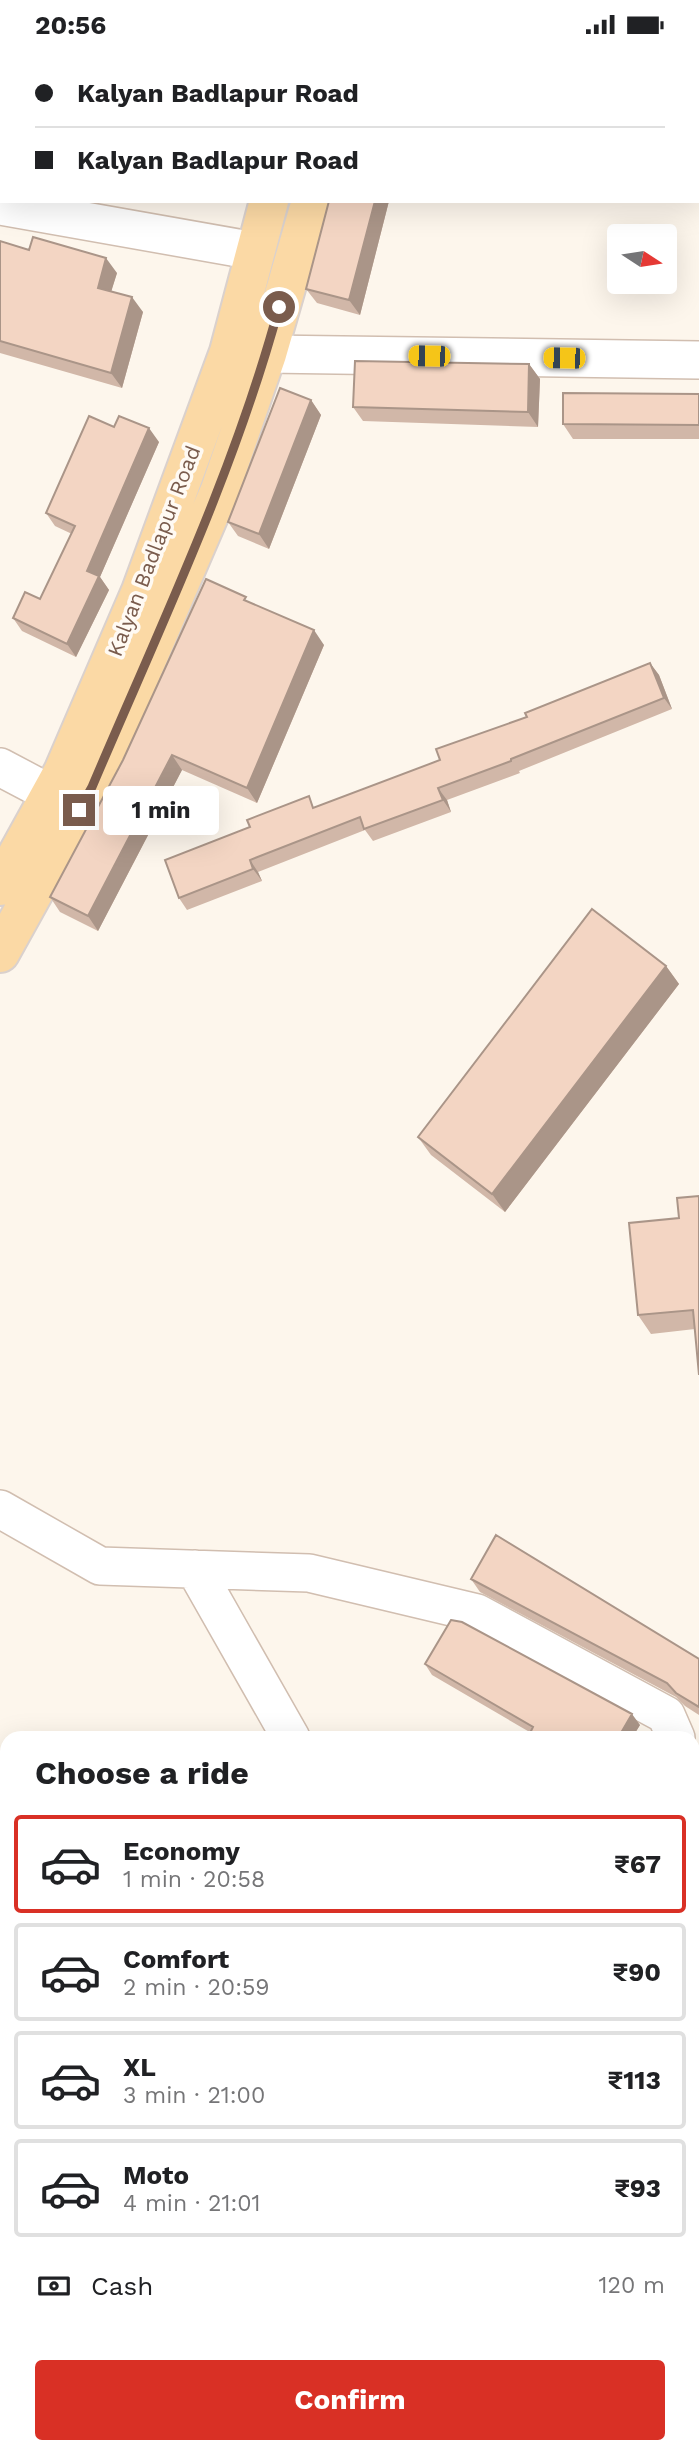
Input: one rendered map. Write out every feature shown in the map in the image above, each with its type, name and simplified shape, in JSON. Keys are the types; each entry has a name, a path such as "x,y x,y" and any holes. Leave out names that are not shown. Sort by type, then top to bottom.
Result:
{"main road":[{"name":"Kalyan Badlapur Road","path":"0,885 63,772 141,591 229,352 268,203"},
{"name":"Kalyan Badlapur Road","path":"0,953 92,787 219,490 267,354 310,203"}],"street":[{"path":"0,206 255,251"},
{"path":"267,354 699,360"},
{"path":"0,767 51,794"},
{"path":"0,1509 100,1566 309,1573 477,1613 666,1715 673,1731"},
{"path":"195,1569 288,1731"}],"building":[{"path":"328,203 374,203 349,300 306,289"},
{"path":"33,237 106,258 98,288 132,297 111,373 0,341 0,241 29,250"},
{"path":"355,361 529,364 528,412 353,407"},
{"path":"280,388 311,400 259,534 228,522"},
{"path":"563,393 699,394 699,425 563,424"},
{"path":"89,416 114,427 119,416 149,428 87,571 99,576 67,644 13,618 25,592 40,599 75,526 46,513"},
{"path":"206,579 246,597 244,600 314,630 247,788 172,755 88,916 50,897 123,760"},
{"path":"650,663 664,698 438,788 443,800 364,829 360,817 250,860 253,869 179,898 165,860 250,827 247,820 309,796 313,808 440,760 436,749 527,717 525,713"},
{"path":"592,909 666,966 492,1194 418,1137"},
{"path":"699,1196 699,1375 693,1310 638,1315 629,1223 679,1218 677,1198"},
{"path":"496,1535 699,1659 699,1707 676,1693 667,1683 471,1579"},
{"path":"451,1620 462,1622 632,1714 622,1731 531,1731 533,1727 425,1664"}],"route":[{"path":"79,810 92,787 219,490 267,354 279,307"}]}
